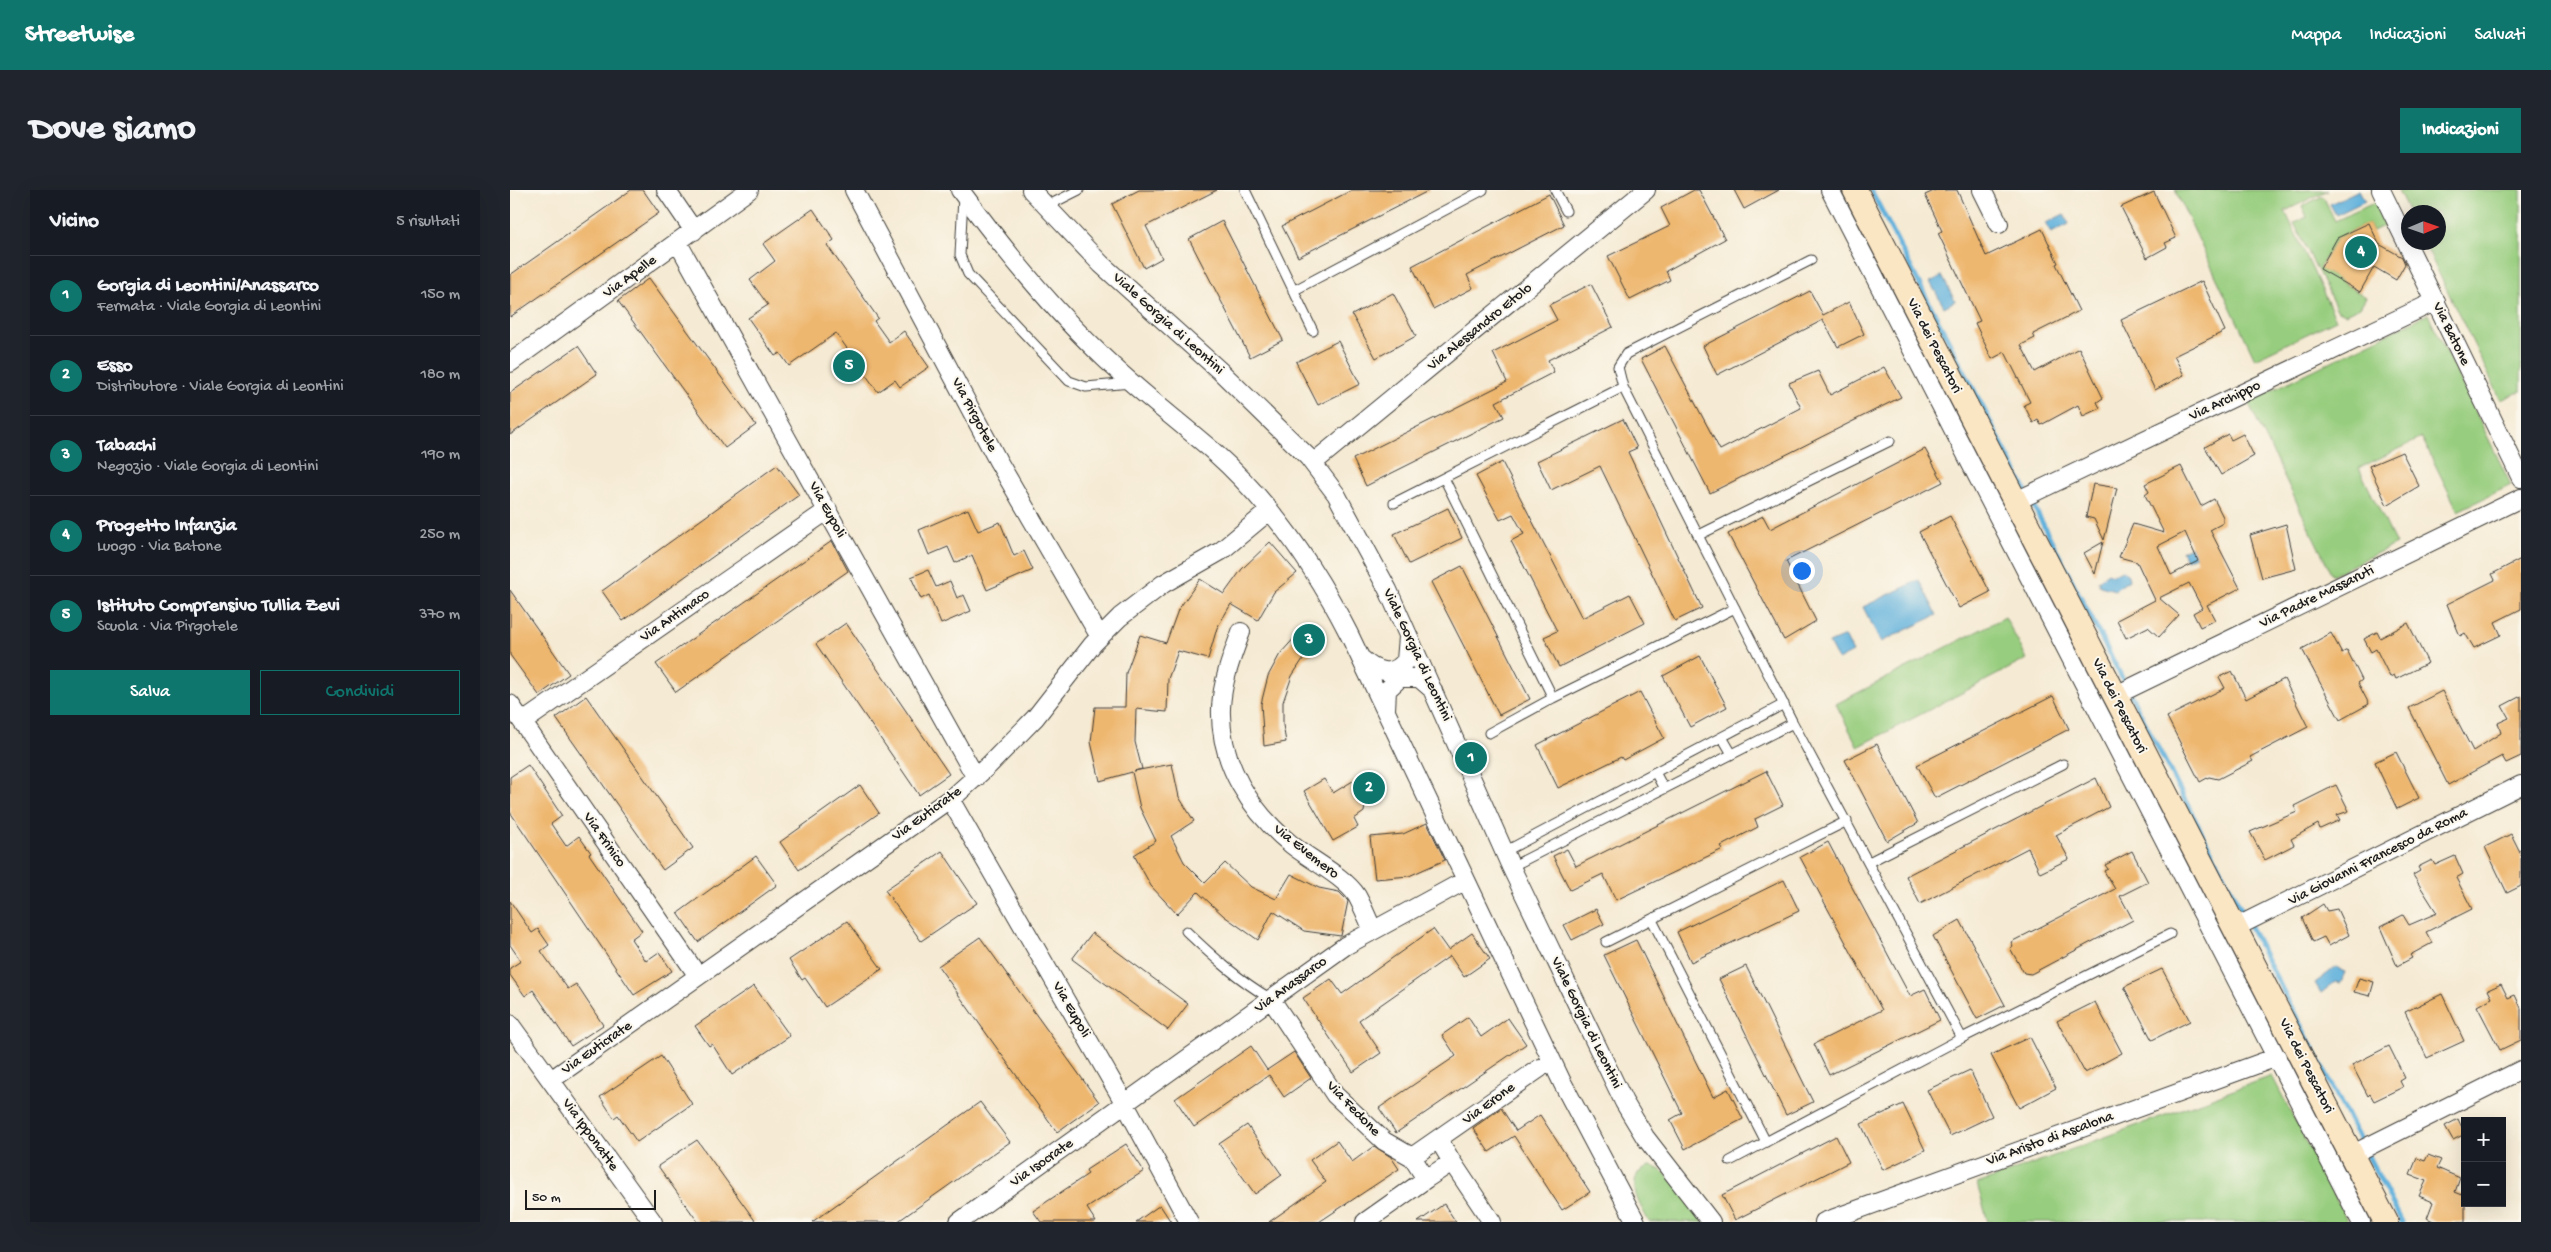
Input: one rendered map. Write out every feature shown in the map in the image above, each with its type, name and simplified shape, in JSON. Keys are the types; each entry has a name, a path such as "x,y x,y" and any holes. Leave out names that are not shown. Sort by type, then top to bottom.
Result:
{"street":[{"path":"666,190 694,231"},
{"name":"Via Apelle","path":"510,363 749,190"},
{"name":"Via Pirgotele","path":"854,190 998,461 1100,637"},
{"name":"Via Alessandro Etolo","path":"1313,463 1646,190"},
{"name":"Via dei Pescatori","path":"1830,190 2361,1222"},
{"name":"Via dei Pescatori","path":"1855,190 2017,500 2124,691 2240,925 2361,1150 2386,1222"},
{"path":"1982,190 2000,224"},
{"name":"Via Batone","path":"2381,190 2521,478"},
{"path":"962,191 1033,283 1095,350 1215,453 1270,512 1292,540 1328,594 1360,657 1562,1082 1636,1222"},
{"name":"Viale Gorgia di Leontini","path":"1039,195 1105,268 1220,371 1313,463 1336,494 1355,526 1408,632 1508,859 1628,1110 1645,1137 1711,1222"},
{"name":"Via Eupoli","path":"678,243 976,778"},
{"name":"Via Archippo","path":"2017,500 2436,301"},
{"name":"Via Padre Massaruti","path":"2124,691 2521,498"},
{"name":"Via Antimaco","path":"522,722 828,510"},
{"name":"Via Euticrate","path":"551,1080 950,799 976,778 1042,709 1100,637 1120,617 1153,591 1215,555 1270,512"},
{"name":"Via Evemero","path":"1241,632 1228,668 1221,709 1226,748 1238,784 1261,815 1290,844 1321,867 1341,878 1356,895 1373,931"},
{"path":"1360,657 1377,671 1393,671 1404,664 1408,656 1408,632"},
{"path":"1386,715 1385,698 1387,690 1400,678 1419,678 1436,695"},
{"name":"Via Frinico","path":"510,704 698,976"},
{"name":"Via Giovanni Francesco da Roma","path":"2240,925 2521,785"},
{"name":"Via Eupoli","path":"950,799 1125,1104 1189,1222"},
{"name":"Via Anassarco","path":"1125,1104 1345,946 1466,880"},
{"name":"Via Fedone","path":"1271,999 1335,1095 1384,1141 1412,1157"},
{"name":"Via Ipponatte","path":"510,1024 653,1222"},
{"name":"Via Aristo di Ascalona","path":"1824,1222 2277,1057"},
{"name":"Via Erone","path":"1412,1157 1540,1068"},
{"path":"2361,1150 2521,1070"},
{"name":"Via Isocrate","path":"959,1222 1125,1104"},
{"path":"1439,1140 1492,1222"},
{"path":"1412,1157 1426,1179"},
{"path":"1365,1222 1452,1162"}],"lane":[{"path":"1039,195 1079,190"},
{"path":"1245,190 1313,331"},
{"path":"1294,291 1483,190"},
{"path":"1555,190 1566,211"},
{"path":"962,191 960,255 968,274 1070,382 1086,387 1132,383"},
{"path":"1811,260 1626,354 1618,367 1623,387 1784,704 1962,1038"},
{"path":"1394,503 1623,387"},
{"path":"1699,535 1890,441"},
{"path":"1444,478 1553,698"},
{"path":"1489,733 1553,698 1735,608"},
{"path":"1508,859 1592,805 1784,704"},
{"path":"1508,859 1600,822 1794,723"},
{"path":"1722,737 1732,754"},
{"path":"1869,862 2062,764"},
{"path":"1655,772 1664,789"},
{"path":"1592,805 1600,822"},
{"path":"1606,942 1847,821"},
{"path":"1652,920 1766,1142"},
{"path":"1186,931 1224,966 1249,986 1271,999"},
{"path":"1730,1161 1962,1038 2170,934"}],"green space":[{"path":"2175,190 2328,190 2285,211 2336,320 2255,359"},
{"path":"2398,190 2521,190 2521,391 2501,400 2427,250 2446,250 2446,205 2406,205"},
{"path":"2323,196 2335,221 2376,202 2387,224 2373,231 2369,223 2337,238 2319,268 2366,297 2360,307 2345,314 2337,310 2294,223 2307,217 2302,206"},
{"path":"2428,314 2511,485 2458,511 2422,438 2359,468 2396,544 2332,575 2248,402"},
{"path":"2005,617 2027,659 1858,747 1836,704"},
{"path":"2272,1076 2348,1222 1988,1222 1977,1184"},
{"path":"1649,1166 1657,1168 1672,1180 1704,1222 1649,1222 1637,1198 1635,1186 1638,1173"}],"water":[{"path":"2359,190 2365,201 2336,215 2330,204"},
{"path":"2064,214 2069,224 2051,233 2046,223"},
{"path":"1942,276 1955,301 1944,307 1930,282"},
{"path":"2201,542 2205,552 2186,560 2182,551"},
{"path":"2122,570 2128,575 2129,580 2115,590 2100,586 2098,581 2108,573 2112,575"},
{"path":"1919,580 1937,615 1881,642 1863,607"},
{"path":"1845,636 1853,652 1838,660 1829,643"},
{"path":"2336,967 2345,972 2341,983 2335,982 2321,993 2315,983"}],"building":[{"path":"631,190 643,190 659,213 510,317 510,275"},
{"path":"1139,190 1217,190 1146,226 1162,258 1144,268 1112,204"},
{"path":"1352,190 1430,190 1298,257 1282,226"},
{"path":"1694,190 1699,190 1725,239 1666,271 1670,280 1630,300 1608,256 1670,226 1661,208"},
{"path":"1734,190 1779,190 1744,209"},
{"path":"1936,190 1957,190 1986,256 2042,229 2058,263 2056,264 2079,311 2033,334 2035,338 2021,345 2035,372 2079,348 2103,398 2097,402 2100,408 2083,416 2078,405 2041,425 2038,420 2033,423 2024,405 2030,402 2005,352 1992,359 1975,323 1980,321 1938,233 1942,231 1925,195"},
{"path":"2154,192 2176,238 2165,243 2167,247 2147,258 2121,207"},
{"path":"1549,194 1564,225 1467,275 1473,288 1433,309 1412,266"},
{"path":"813,209 834,240 827,245 878,318 874,321 889,342 904,331 929,367 900,387 895,380 878,392 836,333 789,366 780,353 775,356 748,318 768,305 750,280 775,261 763,244"},
{"path":"1222,221 1283,340 1250,357 1189,239"},
{"path":"2369,223 2379,244 2402,257 2405,264 2396,280 2374,267 2360,292 2320,269 2337,238"},
{"path":"649,278 756,425 725,448 618,301"},
{"path":"2202,281 2225,331 2174,356 2184,375 2155,390 2121,320"},
{"path":"1591,284 1613,327 1548,360 1554,372 1496,402 1504,417 1366,486 1353,459 1507,382 1493,353 1557,320 1549,305"},
{"path":"1810,291 1823,315 1849,302 1864,334 1838,347 1823,320 1717,375 1703,346"},
{"path":"1393,293 1416,336 1376,358 1352,315"},
{"path":"1338,341 1360,384 1318,405 1296,362"},
{"path":"578,346 597,374 510,435 510,393"},
{"path":"1665,346 1720,450 1801,408 1789,383 1818,371 1830,395 1884,367 1901,397 1710,493 1641,359"},
{"path":"1623,419 1637,448 1628,452 1702,608 1675,621 1600,466 1551,490 1537,461"},
{"path":"2228,434 2231,440 2243,434 2254,456 2221,475 2205,447"},
{"path":"1925,449 1943,482 1786,561 1816,621 1784,640 1728,534 1763,516 1770,529"},
{"path":"2402,452 2419,486 2387,505 2369,466"},
{"path":"1502,462 1582,618 1630,594 1645,623 1559,667 1544,637 1557,631 1511,541 1524,534 1513,514 1500,520 1476,476"},
{"path":"777,465 799,495 623,621 602,591"},
{"path":"2181,466 2201,506 2214,499 2223,517 2223,523 2210,530 2240,588 2207,605 2215,620 2200,627 2193,613 2202,608 2189,583 2159,598 2179,615 2159,637 2148,627 2126,638 2117,620 2155,600 2137,562 2119,557 2133,524 2164,533 2145,495 2149,492 2145,484","holes":["2185,532 2198,561 2171,575 2158,546"]},
{"path":"2093,484 2117,488 2104,540 2094,519 2086,517"},
{"path":"1448,508 1462,538 1409,564 1394,534"},
{"path":"968,509 978,531 1000,522 1014,556 1024,551 1033,570 987,590 972,555 955,563 948,547 929,555 919,530"},
{"path":"1950,516 1990,592 1959,608 1919,532"},
{"path":"2286,524 2296,569 2262,578 2250,535"},
{"path":"832,541 848,571 676,692 656,664"},
{"path":"1270,542 1297,573 1274,592 1258,620 1231,604 1217,628 1208,659 1178,651 1168,679 1167,712 1136,709 1135,742 1142,769 1134,771 1172,764 1179,797 1194,821 1171,836 1184,862 1205,883 1225,863 1251,887 1276,899 1291,874 1319,888 1339,892 1348,901 1341,936 1304,931 1273,911 1258,940 1224,916 1198,892 1177,914 1151,886 1134,855 1156,841 1140,808 1132,772 1100,781 1091,742 1095,707 1125,707 1126,673 1140,635 1166,643 1178,610 1200,579 1224,594 1242,569"},
{"path":"2103,542 2095,574 2084,553"},
{"path":"2521,559 2521,609 2495,622 2501,635 2474,648 2465,633 2460,636 2447,604 2495,580 2492,574"},
{"path":"1462,566 1530,699 1499,715 1431,582"},
{"path":"928,570 936,587 950,581 957,598 964,595 971,611 941,624 929,595 921,599 911,577"},
{"path":"510,590 569,674 539,695 510,655"},
{"path":"846,623 949,774 919,795 816,644"},
{"path":"2408,623 2428,663 2396,679 2394,675 2390,677 2376,649 2371,652 2364,639 2377,632 2380,638"},
{"path":"1310,627 1321,648 1303,659 1292,676 1283,702 1283,725 1286,742 1264,746 1261,704 1268,676 1280,654 1297,635"},
{"path":"2331,633 2342,653 2347,650 2362,680 2358,683 2369,704 2340,720 2302,649"},
{"path":"1700,656 1727,707 1690,727 1663,676"},
{"path":"2232,671 2246,699 2284,679 2308,727 2250,757 2253,761 2218,779 2209,777 2200,782 2167,717 2225,688 2219,677"},
{"path":"2442,691 2473,751 2501,733 2498,723 2509,718 2502,706 2521,696 2521,756 2506,763 2502,756 2448,785 2409,708"},
{"path":"1640,692 1664,738 1623,760 1621,757 1558,788 1537,745"},
{"path":"586,696 693,848 663,870 556,718"},
{"path":"2053,696 2069,729 1935,798 1917,765"},
{"path":"1877,744 1918,823 1887,841 1845,760"},
{"path":"2396,752 2419,798 2397,809 2375,762"},
{"path":"528,765 562,816 551,824 566,846 579,836 591,853 589,854 642,931 631,939 646,961 659,952 672,971 634,995 510,812 510,777"},
{"path":"1371,770 1382,789 1366,799 1364,812 1354,819 1358,827 1333,841 1304,791 1324,779 1333,793"},
{"path":"1766,771 1783,805 1755,819 1758,827 1721,846 1723,849 1616,900 1603,874 1570,890 1553,856 1567,849 1576,866"},
{"path":"2096,778 2109,807 2056,835 2069,859 2040,873 2028,848 1920,904 1906,876"},
{"path":"860,785 879,813 799,870 780,842"},
{"path":"2336,785 2349,811 2337,815 2340,820 2320,829 2318,824 2291,839 2294,845 2265,860 2250,832 2297,812 2294,806"},
{"path":"1427,823 1445,860 1409,876 1375,879 1370,837 1403,834"},
{"path":"2511,834 2521,854 2521,886 2507,893 2485,847"},
{"path":"1828,842 1910,996 1925,989 1940,1020 1829,1075 1814,1044 1882,1010 1800,857"},
{"path":"942,851 977,903 921,941 885,890"},
{"path":"2132,851 2148,882 2120,896 2133,920 2031,974 2024,973 2010,948 2013,946 2011,942 2115,889 2104,871 2108,869 2105,865"},
{"path":"756,856 777,885 698,942 678,913"},
{"path":"2455,856 2463,874 2456,878 2472,909 2426,932 2432,943 2410,955 2412,958 2397,966 2380,927 2403,915 2409,925 2437,913 2413,875 2420,871 2418,867 2432,860 2435,865"},
{"path":"1784,880 1799,911 1691,962 1677,932"},
{"path":"510,901 532,933 538,929 549,945 541,951 568,989 576,984 603,1025 571,1046 533,990 525,996 510,975 510,968 521,961 510,945"},
{"path":"2323,904 2327,911 2337,909 2349,935 2329,946 2324,937 2313,942 2302,918"},
{"path":"1596,909 1604,924 1572,940 1564,925"},
{"path":"1960,920 2005,1005 1977,1019 1933,936"},
{"path":"847,921 882,969 825,1007 805,978 802,980 789,960"},
{"path":"1433,929 1448,950 1472,933 1490,959 1464,977 1450,956 1359,1020 1381,1053 1353,1072 1303,998 1331,979 1342,994"},
{"path":"1092,933 1188,1004 1168,1030 1072,959"},
{"path":"980,937 1099,1102 1057,1132 938,966"},
{"path":"1636,940 1713,1097 1728,1089 1743,1119 1685,1149 1670,1120 1682,1113 1604,955"},
{"path":"1746,966 1813,1102 1786,1115 1719,979"},
{"path":"2162,969 2190,1021 2152,1040 2124,987"},
{"path":"2359,978 2374,982 2370,996 2354,992"},
{"path":"2501,984 2508,998 2515,995 2521,1008 2521,1040 2500,1050 2477,1006 2492,998 2488,990"},
{"path":"754,986 790,1036 732,1075 712,1044 709,1046 695,1026"},
{"path":"2442,994 2464,1041 2427,1058 2405,1012"},
{"path":"2095,1002 2122,1053 2085,1073 2057,1021"},
{"path":"1468,1017 1481,1037 1508,1018 1526,1044 1396,1133 1379,1108 1456,1056 1442,1035"},
{"path":"2030,1037 2056,1088 2019,1108 1991,1055"},
{"path":"1251,1046 1267,1070 1294,1052 1311,1078 1284,1097 1269,1075 1194,1127 1175,1099"},
{"path":"2389,1046 2405,1078 2400,1081 2403,1087 2374,1101 2370,1094 2368,1096 2352,1065"},
{"path":"661,1056 692,1104 637,1142 618,1115 614,1118 600,1097"},
{"path":"1970,1070 1992,1116 1950,1136 1927,1090"},
{"path":"980,1102 1010,1142 897,1222 812,1222"},
{"path":"1903,1104 1925,1150 1883,1170 1861,1124"},
{"path":"1501,1108 1516,1131 1540,1115 1590,1192 1562,1210 1514,1136 1489,1152 1473,1128"},
{"path":"2458,1119 2461,1125 2461,1136 2453,1140 2445,1126"},
{"path":"1247,1125 1282,1175 1255,1194 1219,1144"},
{"path":"1836,1136 1849,1162 1735,1220 1722,1195"},
{"path":"697,1140 756,1222 698,1222 658,1166"},
{"path":"1337,1141 1352,1162 1374,1146 1391,1157 1399,1169 1319,1222 1269,1222 1326,1182 1310,1160"},
{"path":"1126,1144 1144,1171 1087,1208 1096,1222 1041,1222 1033,1211 1088,1174 1086,1170"},
{"path":"2428,1155 2441,1160 2437,1168 2460,1178 2455,1192 2461,1194 2461,1207 2465,1207 2465,1222 2435,1222 2427,1218 2433,1202 2419,1196 2426,1181 2410,1175 2417,1158 2425,1161"},
{"path":"1444,1204 1456,1222 1418,1222"},
{"path":"1160,1205 1171,1222 1136,1222"}],"waterway":[{"path":"1871,190 2402,1222"}],"place":[{"name":"Progetto Infanzia","path":"2361,252"},
{"name":"Istituto Comprensivo Tullia Zevi","path":"849,366"},
{"name":"Tabachi","path":"1309,640"},
{"name":"Gorgia di Leontini/Anassarco","path":"1471,758"},
{"name":"Esso","path":"1369,788"}]}
